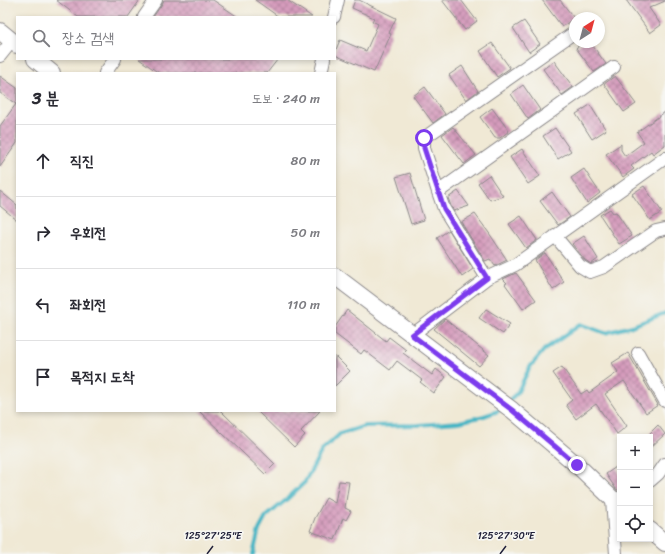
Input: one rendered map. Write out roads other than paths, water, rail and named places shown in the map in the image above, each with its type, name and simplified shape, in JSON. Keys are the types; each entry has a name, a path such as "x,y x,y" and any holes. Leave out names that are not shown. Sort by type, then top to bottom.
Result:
{"street":[{"path":"145,16 156,0"},
{"path":"334,16 338,0"},
{"path":"487,278 444,209 424,148 424,138 569,36"},
{"path":"0,56 10,39"},
{"path":"35,60 51,72"},
{"path":"106,72 114,60"},
{"path":"321,72 324,60"},
{"path":"438,192 614,67"},
{"path":"412,335 487,278 516,265 665,158"},
{"path":"555,236 580,266 590,272 604,267 656,231 665,229"},
{"path":"336,277 512,410 617,501 616,554"},
{"path":"638,353 665,401"},
{"path":"653,478 665,464"},
{"path":"653,532 665,542"}],"waterway":[{"path":"507,402 517,393 530,367 544,350 581,324 605,333 632,326 665,313"},
{"path":"253,554 259,530 266,517 305,482 322,450 340,434 365,426 418,425 459,422 484,416 498,411 503,407"}]}
